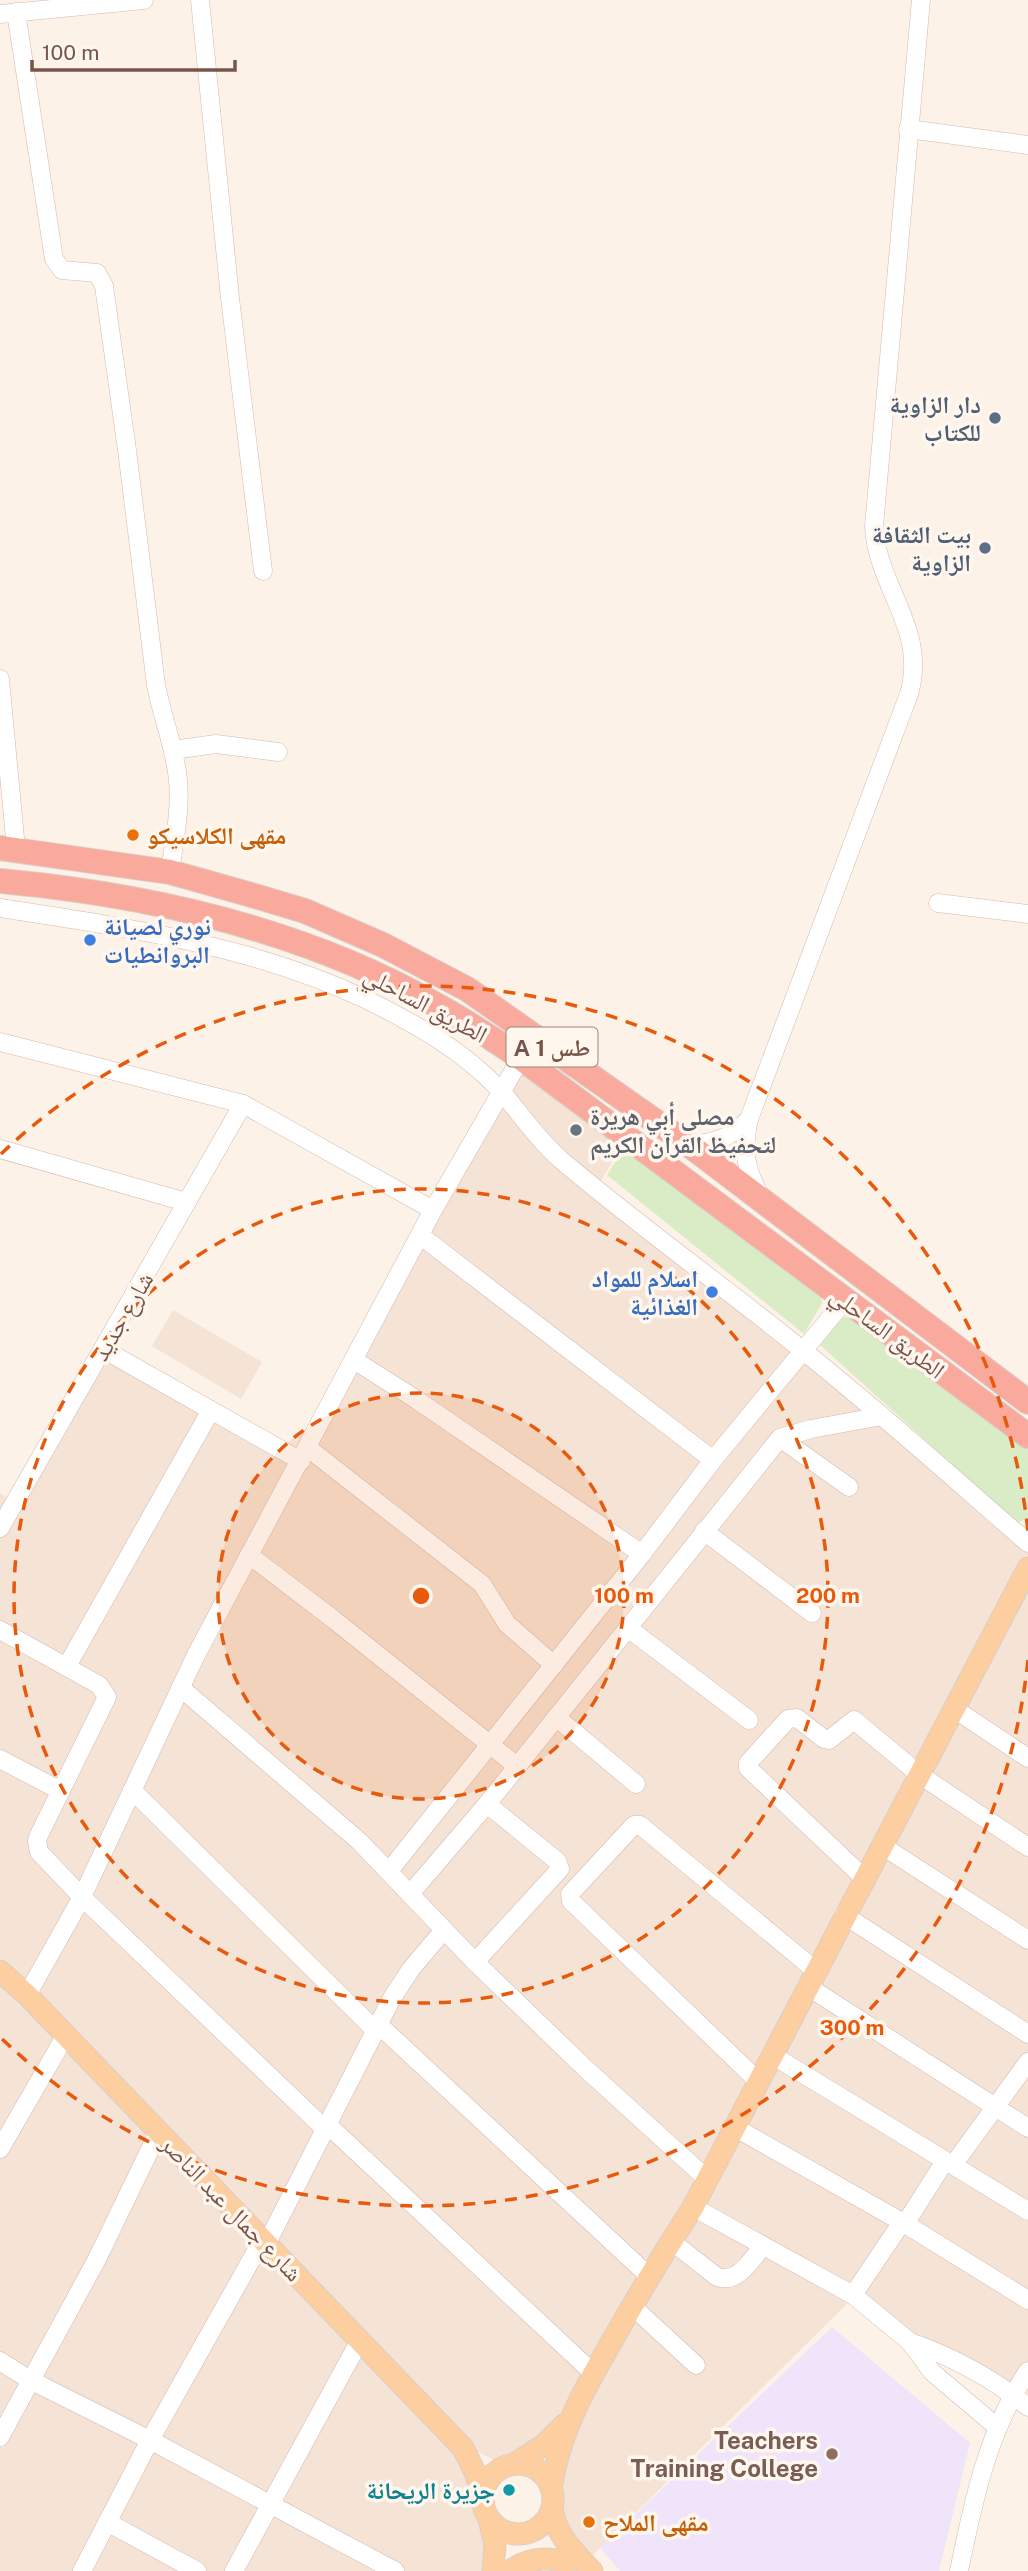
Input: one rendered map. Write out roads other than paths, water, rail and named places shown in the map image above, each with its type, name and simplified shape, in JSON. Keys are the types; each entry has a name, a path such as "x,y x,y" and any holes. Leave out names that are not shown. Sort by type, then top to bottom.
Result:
{"highway":[{"name":"الطريق الساحلي","path":"8,849 170,872 305,911 383,945 467,989 690,1145 1028,1402"},
{"name":"الطريق الساحلي","path":"0,881 154,902 216,917 272,934 387,980 439,1006 521,1058 1028,1436"},
{"path":"988,1372 1028,1386"}],"main road":[{"path":"509,2571 531,2531 547,2518 558,2453 569,2420 632,2305 693,2207 1028,1568"},
{"name":"شارع جمال عبد الناصر","path":"0,1971 66,2035 463,2448 483,2459 510,2465"},
{"path":"569,2420 544,2445 489,2479 486,2509 498,2528 510,2533 531,2531 571,2567"},
{"name":"شارع جمال عبد الناصر","path":"463,2448 475,2472 495,2545 493,2571"},
{"path":"510,2465 530,2466 548,2481 553,2518 563,2539 592,2571"},
{"path":"509,2571 536,2559 547,2559 571,2567"}],"street":[{"path":"144,0 8,13 54,259 62,270 97,273 104,286 156,685 160,710 173,750 178,783 170,872"},
{"path":"200,0 230,298 263,571"},
{"path":"760,1197 744,1154 749,1119 905,707 915,671 910,634 880,561 873,526 921,0"},
{"path":"908,129 1028,145"},
{"path":"0,679 8,849"},
{"path":"173,750 216,744 278,752"},
{"path":"938,903 1028,914"},
{"path":"0,908 187,940 245,955 322,980 435,1036 456,1049 501,1091 561,1160 803,1350 1028,1543"},
{"path":"0,1042 243,1104 433,1210"},
{"path":"27,1995 82,1897 195,1655 433,1210 521,1058"},
{"name":"شارع جديد","path":"0,1528 243,1104"},
{"path":"690,1145 721,1141 749,1119"},
{"path":"0,1149 186,1202"},
{"path":"421,1236 713,1460"},
{"path":"389,1871 642,1554 713,1460 845,1300"},
{"path":"103,1349 211,1410 304,1454 482,1584 507,1625 554,1665"},
{"path":"354,1360 642,1554"},
{"path":"67,1666 211,1410"},
{"path":"411,1894 487,1804 780,1438 881,1416"},
{"path":"780,1438 849,1487"},
{"path":"704,1531 812,1613"},
{"path":"249,1555 517,1766"},
{"path":"628,1628 748,1720"},
{"path":"0,1630 103,1688 107,1697 39,1835 37,1846 43,1856 82,1897 593,2374"},
{"path":"181,1688 359,1841 475,1962 586,2069 707,2179"},
{"path":"953,1708 1028,1758"},
{"path":"555,1717 636,1784"},
{"path":"864,1878 748,1768 747,1764 788,1718 797,1718 829,1740 853,1720 920,1775 1028,1847"},
{"path":"0,1759 61,1791"},
{"path":"132,1790 378,2028 650,2277"},
{"path":"475,1962 560,1869 557,1861 487,1804"},
{"path":"758,2081 571,1902 570,1894 634,1825 640,1825 811,1978 995,2108 1028,2128"},
{"path":"881,1845 1028,1940"},
{"path":"844,1915 1028,2034"},
{"path":"82,2571 150,2440 265,2241 405,1978 444,1930"},
{"path":"0,2148 66,2035"},
{"path":"772,2055 1028,2211"},
{"path":"853,2295 903,2223 995,2108 1028,2062"},
{"path":"734,2127 903,2223 1028,2300"},
{"path":"0,2437 96,2260 159,2131"},
{"path":"693,2207 853,2295 910,2342 932,2372 997,2427"},
{"path":"671,2241 717,2277 726,2280 734,2277 763,2246"},
{"path":"632,2305 695,2365"},
{"path":"234,2571 359,2342"},
{"path":"910,2342 962,2364 1013,2394 1028,2407"},
{"path":"0,2361 30,2380 150,2440 396,2571"},
{"path":"959,2571 975,2501 997,2427 1028,2371"},
{"path":"107,2522 197,2571"}],"place":[{"name":"دار الزاوية للكتاب","path":"995,418"},
{"name":"بيت الثقافة الزاوية","path":"985,548"},
{"name":"مقهى الكلاسيكو","path":"133,835"},
{"name":"نوري لصيانة البروانطيات","path":"90,940"},
{"name":"مصلى أبي هريرة لتحفيظ القرآن الكريم","path":"576,1130"},
{"name":"اسلام للمواد الغذائية","path":"712,1292"},
{"name":"Teachers Training College","path":"832,2454"},
{"name":"جزيرة الريحانة","path":"509,2490"},
{"name":"مقهى الملاح","path":"589,2522"}]}
